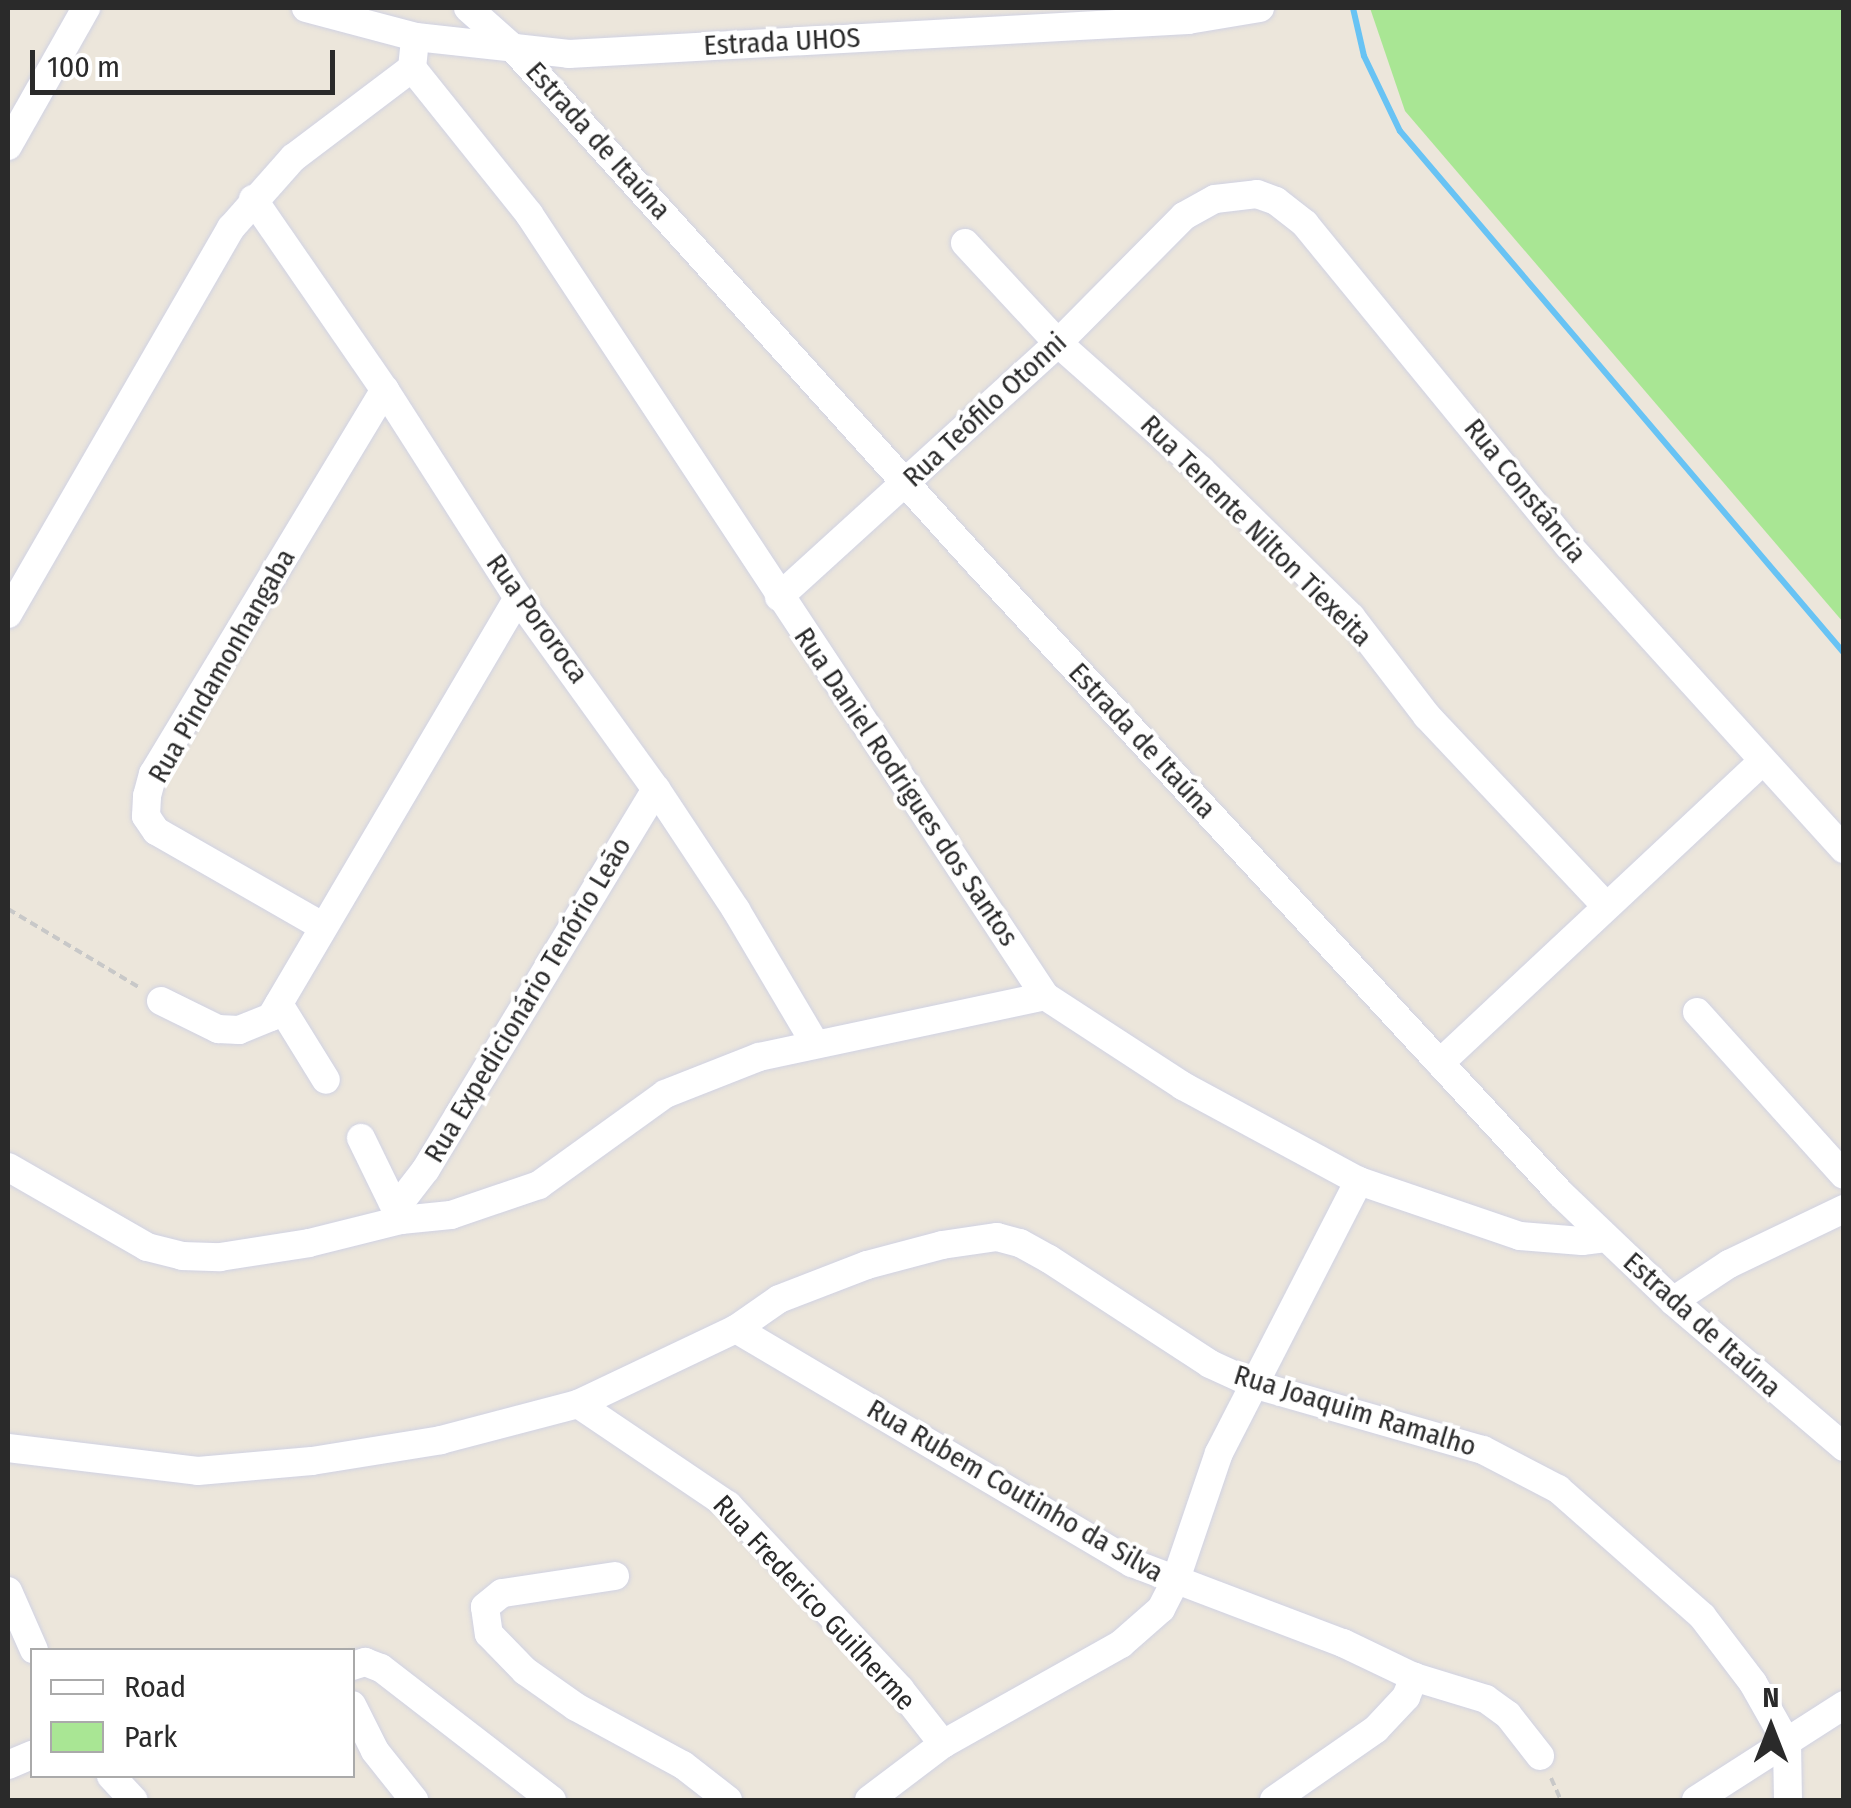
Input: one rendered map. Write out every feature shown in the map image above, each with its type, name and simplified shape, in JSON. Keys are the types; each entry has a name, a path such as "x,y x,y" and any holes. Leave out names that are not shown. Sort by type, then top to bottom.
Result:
{"street":[{"path":"8,146 86,8"},
{"name":"Estrada UHOS","path":"306,8 416,37 589,53 1188,20 1260,8"},
{"name":"Estrada de Itaúna","path":"468,8 512,47 1440,1063 1606,1238 1673,1301 1844,1447"},
{"path":"8,614 185,304 253,199 292,158 412,68 416,37"},
{"name":"Rua Daniel Rodrigues dos Santos","path":"412,68 529,214 1044,996 1182,1086 1359,1181 1520,1236 1582,1242 1606,1238"},
{"name":"Rua Constância","path":"1184,216 1215,199 1257,194 1276,201 1305,224 1569,546 1761,763 1844,849"},
{"name":"Rua Pororoca","path":"253,199 385,390 518,598 656,789 736,910 814,1042"},
{"name":"Rua Teófilo Otonni","path":"779,597 1058,343 1184,216"},
{"name":"Rua Tenente Nilton Tiexeita","path":"965,243 1058,343 1201,470 1352,617 1428,716 1605,906"},
{"name":"Rua Pindamonhangaba","path":"322,926 156,831 146,816 146,796 153,774 385,390"},
{"path":"161,1000 218,1029 239,1030 271,1017 518,598"},
{"path":"1440,1063 1761,763"},
{"name":"Rua Expedicionário Tenório Leão","path":"399,1214 656,789"},
{"path":"8,1167 147,1247 182,1256 220,1257 310,1243 399,1214 451,1215 539,1186 664,1094 759,1057 814,1042 1044,996"},
{"path":"280,1004 326,1080"},
{"path":"1697,1012 1844,1175"},
{"path":"362,1138 399,1214"},
{"path":"869,1800 943,1744 1133,1636 1161,1609 1175,1582 1212,1470 1359,1181"},
{"path":"1673,1301 1729,1264 1844,1209"},
{"name":"Rua Joaquim Ramalho","path":"8,1448 198,1470 312,1462 441,1440 578,1404 736,1328 779,1299 867,1265 942,1244 997,1237 1020,1243 1049,1259 1210,1364 1256,1385 1483,1450 1558,1489 1702,1616 1754,1684 1787,1743 1788,1800"},
{"name":"Rua Rubem Coutinho da Silva","path":"736,1328 1132,1563 1343,1642 1414,1677 1486,1699 1508,1715 1540,1756"},
{"name":"Rua Frederico Guilherme","path":"578,1404 728,1504 900,1690 943,1744"},
{"path":"616,1576 502,1593 485,1607 489,1634 525,1670 576,1707 683,1766 728,1800"},
{"path":"8,1590 33,1648"},
{"path":"355,1665 364,1662 381,1668 552,1800"},
{"path":"1274,1800 1376,1729 1406,1696 1414,1677"},
{"path":"1696,1800 1844,1705"},
{"path":"355,1711 376,1751 414,1800"},
{"path":"112,1778 133,1800"}],"path":[{"path":"8,909 161,1000"}],"green space":[{"path":"1370,8 1843,8 1843,622 1405,111"}],"waterway":[{"path":"1353,8 1364,56 1400,131 1844,653"}]}
